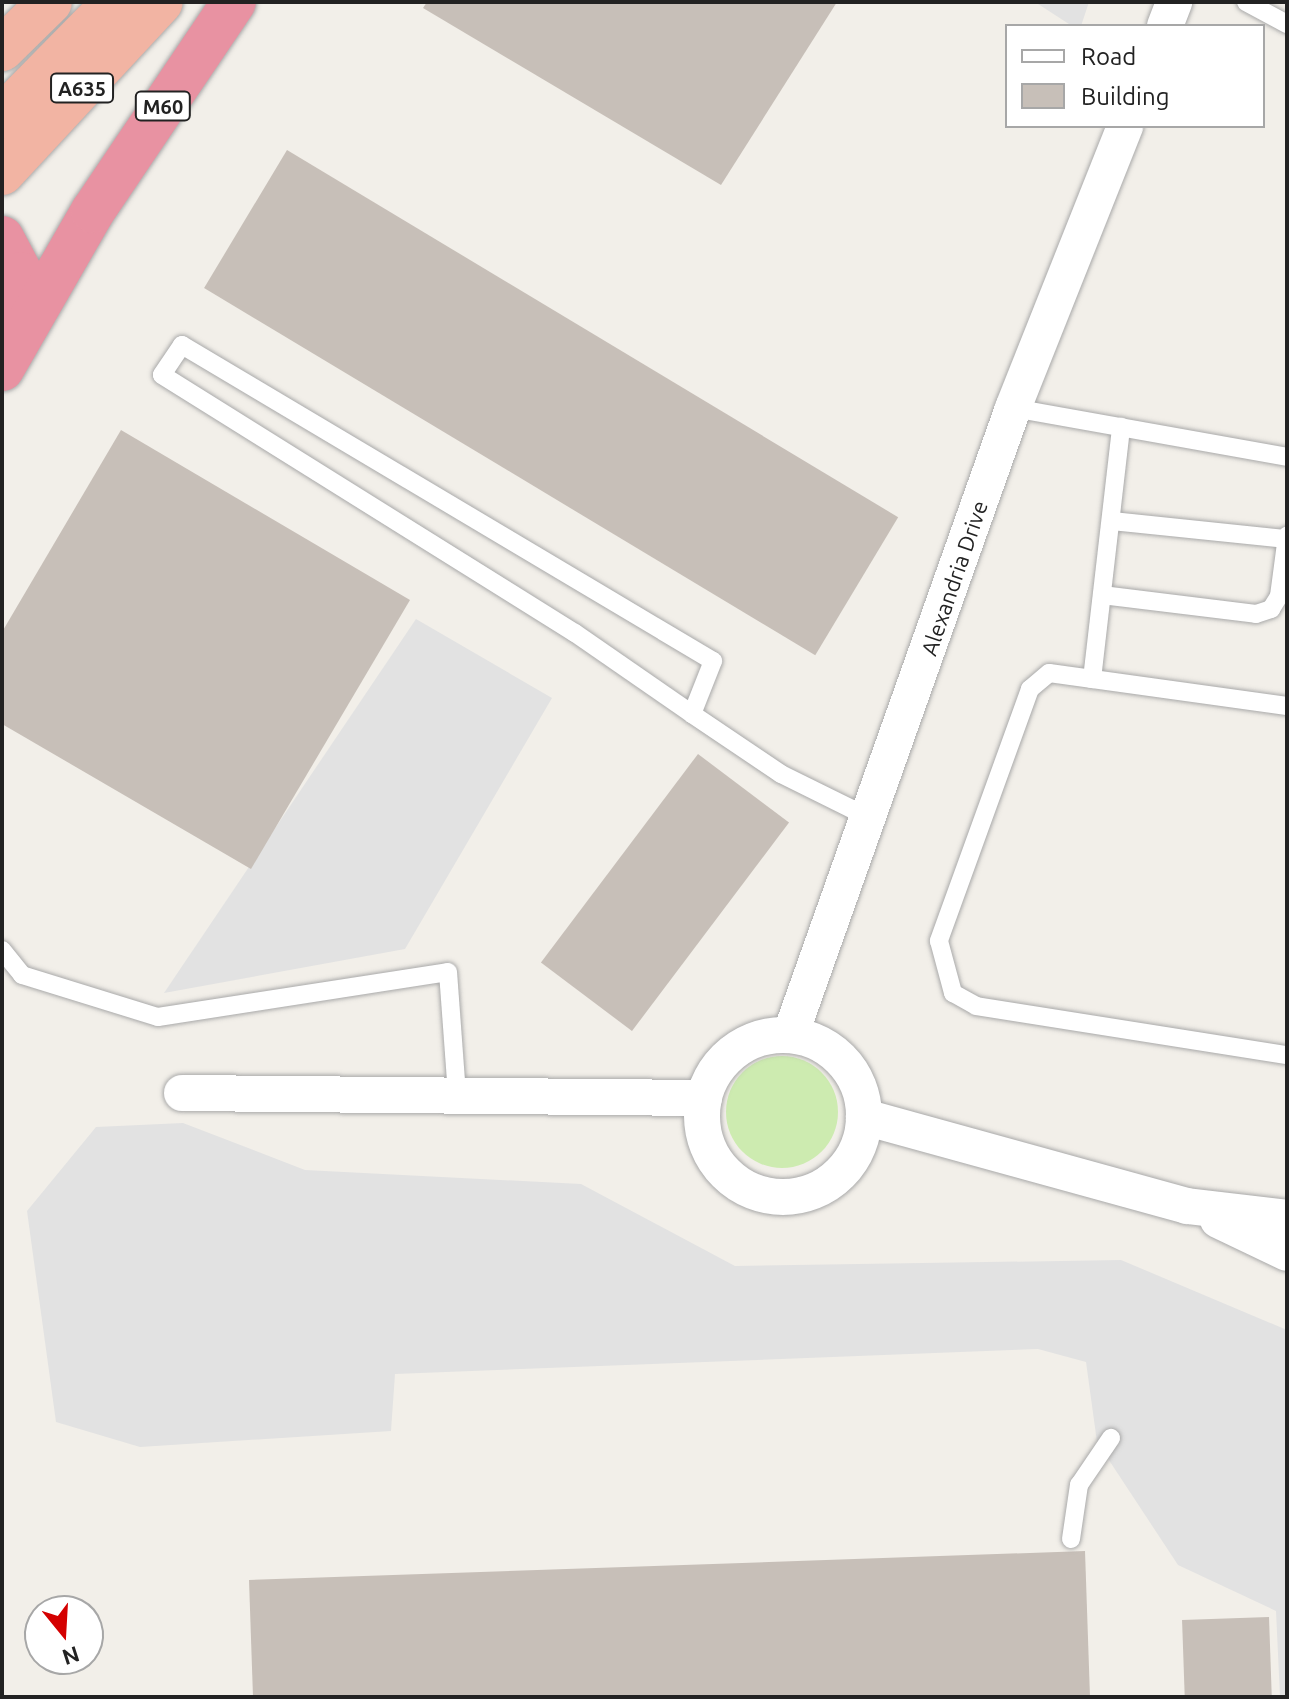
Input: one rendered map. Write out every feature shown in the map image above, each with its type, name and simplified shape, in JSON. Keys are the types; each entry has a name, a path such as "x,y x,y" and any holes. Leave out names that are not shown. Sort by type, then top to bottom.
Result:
{"highway":[{"path":"2,117 115,2"},
{"name":"A635","path":"2,173 161,2"},
{"name":"M60","path":"11,350 234,2"},
{"path":"2,49 48,3"},
{"path":"2,238 21,274 11,350"}],"street":[{"path":"1166,24 1174,2"},
{"name":"Alexandria Drive","path":"791,1033 870,818 1013,408 1121,128"},
{"path":"791,1033 843,1061 864,1117 847,1167 811,1192 783,1197 754,1192 730,1178 712,1156 703,1130 704,1098 715,1072 738,1048 791,1033"},
{"path":"182,1093 704,1098"},
{"path":"864,1117 1187,1206 1287,1218"},
{"path":"1187,1206 1287,1253"}],"lane":[{"path":"1246,2 1287,24"},
{"path":"2,25 48,3"},
{"path":"692,714 713,661 182,345 162,375 575,633 692,714 781,774 870,818"},
{"path":"1013,408 1287,457"},
{"path":"1092,679 1121,427"},
{"path":"1102,595 1256,614 1271,609 1279,596 1287,538 1112,521"},
{"path":"1287,706 1049,673 1030,689 939,941 953,993 1010,1014 1287,1055"},
{"path":"2,950 22,975 158,1017 448,972 457,1095"},
{"path":"1071,1539 1079,1485 1111,1438"}],"green space":[{"path":"782,1056 803,1060 822,1072 834,1091 838,1112 834,1133 822,1152 803,1164 782,1168 761,1164 742,1152 730,1133 726,1112 730,1091 742,1072 761,1060"}],"shaded area":[{"path":"1035,2 1089,2 1082,24 1069,24"},
{"path":"416,619 552,698 405,949 164,993"},
{"path":"183,1123 305,1170 581,1184 735,1266 1121,1260 1287,1330 1287,1697 1280,1697 1276,1611 1178,1565 1097,1442 1086,1362 1038,1349 395,1374 391,1431 140,1447 56,1422 27,1211 96,1127"}],"building":[{"path":"427,2 837,2 721,185 423,8"},
{"path":"287,150 898,517 815,655 204,288"},
{"path":"121,430 410,600 251,869 2,724 2,632"},
{"path":"698,754 789,823 632,1031 541,962"},
{"path":"1085,1551 1090,1697 253,1697 249,1580"},
{"path":"1269,1617 1272,1697 1185,1697 1182,1620"}]}
